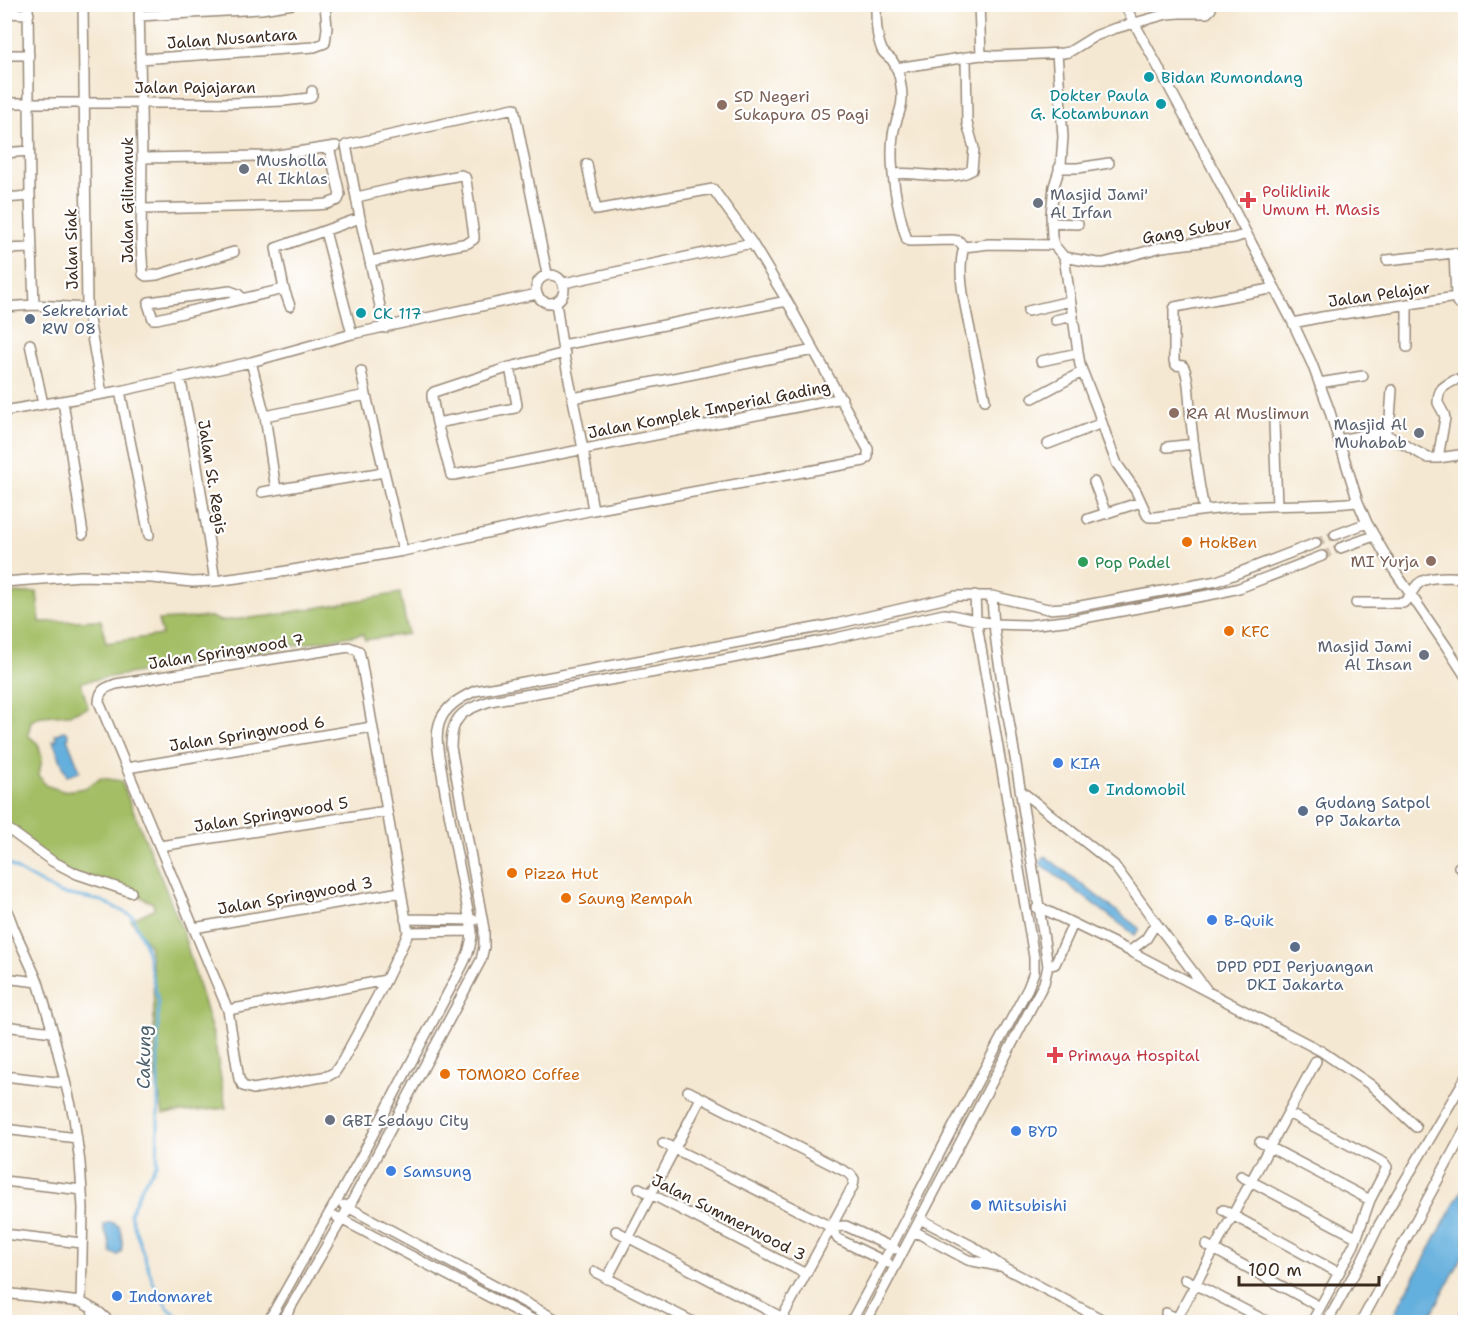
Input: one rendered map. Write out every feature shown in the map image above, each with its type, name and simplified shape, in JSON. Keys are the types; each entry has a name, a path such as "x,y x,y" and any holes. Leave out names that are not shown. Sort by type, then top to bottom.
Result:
{"street":[{"name":"Jalan Siak","path":"84,4 87,308 102,394"},
{"name":"Jalan Gilimanuk","path":"139,4 143,274 157,275 234,252"},
{"name":"Jalan Nusantara","path":"140,59 314,47 325,43 327,28 325,4"},
{"path":"876,4 876,29 883,51 896,68 901,84 903,101 893,137 894,174 895,190 907,240 952,240 959,241 964,247"},
{"path":"979,4 981,55"},
{"path":"1124,4 1293,323 1319,383 1367,523 1394,570 1466,677"},
{"path":"896,68 981,55 1069,52 1103,32 1169,14 1207,13 1211,9 1211,4"},
{"path":"139,16 261,9 290,5"},
{"path":"4,14 28,9 29,151 34,305"},
{"path":"1057,53 1064,137 1054,186 1051,214 1052,237 1054,245 1064,257 1082,372 1117,464 1136,491 1147,515 1155,517 1204,510 1358,502"},
{"path":"4,55 29,55"},
{"path":"894,174 950,176 972,170 974,148 967,123 966,57"},
{"name":"Jalan Pajajaran","path":"85,103 232,103 305,99 310,98 312,91"},
{"path":"4,103 85,103"},
{"path":"384,328 346,145 514,108 547,274"},
{"path":"142,158 271,156 332,147 340,195 335,202 315,205 142,209"},
{"path":"4,153 29,151"},
{"path":"1059,168 1078,168 1109,163"},
{"path":"4,582 81,576 152,578 192,582 281,572 403,551 593,510 864,461 868,457 868,449 842,398 752,243 713,189 596,210 587,164"},
{"path":"357,197 460,175 466,180 474,236 472,241 371,261"},
{"path":"4,198 30,196"},
{"path":"290,306 284,289 276,248 360,219"},
{"path":"1051,223 1078,224"},
{"path":"325,231 352,334"},
{"name":"Gang Subur","path":"1064,257 1104,263 1162,247 1234,238 1245,234"},
{"path":"564,283 752,243"},
{"path":"964,247 989,244 1054,245"},
{"path":"964,247 961,257 963,290 985,400"},
{"path":"4,249 32,248"},
{"path":"1387,261 1466,251"},
{"path":"1454,253 1456,297"},
{"path":"547,274 554,274 564,283 565,291 562,298 556,302 544,302 537,294 536,286 540,278 547,274"},
{"path":"1204,510 1197,476 1187,373 1183,366 1176,365 1174,361 1174,309 1275,288"},
{"path":"243,299 230,291 149,302 148,304 153,319 243,299 284,289"},
{"path":"4,411 120,391 251,362 352,334 537,294"},
{"name":"Jalan Pelajar","path":"1293,323 1456,297 1457,302 1466,307"},
{"path":"583,450 452,475 437,423 432,394 563,349 787,301"},
{"path":"1028,311 1070,301"},
{"name":"Jalan Komplek Imperial Gading","path":"556,302 593,510"},
{"path":"1407,304 1407,347"},
{"path":"4,307 34,305 87,308"},
{"path":"1055,320 1072,316"},
{"path":"30,344 44,404"},
{"path":"573,398 814,350"},
{"path":"1041,361 1078,353"},
{"path":"251,362 265,416 276,490"},
{"path":"437,423 515,408 517,405 510,368"},
{"path":"361,371 403,551"},
{"path":"1033,398 1082,372"},
{"path":"1319,383 1363,376"},
{"name":"Jalan St. Regis","path":"180,377 193,441 215,581"},
{"path":"1438,458 1444,418 1438,403 1439,391 1455,380"},
{"path":"1385,434 1390,418 1392,390"},
{"path":"120,391 149,535"},
{"path":"265,416 366,395"},
{"name":"Jalan Komplek Imperial Gading","path":"583,450 842,398"},
{"path":"63,401 82,534"},
{"path":"1048,444 1102,423"},
{"path":"1274,423 1277,506"},
{"path":"1340,440 1385,434 1428,458 1466,454"},
{"path":"1167,447 1194,444"},
{"path":"262,492 384,472"},
{"path":"1094,482 1106,514"},
{"path":"1088,519 1142,502"},
{"path":"1335,535 1367,523"},
{"path":"1340,548 1374,536"},
{"path":"268,1323 337,1202 470,950 472,931 439,753 438,727 447,710 463,696 475,691 836,624 956,597 992,596 1048,609 1075,608 1217,581 1316,543"},
{"path":"282,1323 349,1207 481,960 484,947 483,921 451,747 454,724 464,711 490,700 712,662 944,614 993,624 1029,625 1095,616 1239,588 1322,556"},
{"path":"1271,561 1276,573"},
{"path":"1356,603 1403,603 1418,584 1429,579 1466,578"},
{"path":"851,1323 1028,988 1034,972 1034,957 976,619 975,595"},
{"path":"866,1323 1044,983 1048,966 993,624 992,596"},
{"name":"Jalan Springwood 7","path":"127,768 99,702 100,694 104,689 116,684 348,647 354,648 358,651 372,727"},
{"path":"709,649 712,662"},
{"path":"990,694 1004,692"},
{"path":"127,768 228,1010 239,1079 243,1086 253,1089 328,1076 335,1072 386,980 408,932 372,727"},
{"name":"Jalan Springwood 6","path":"127,768 372,727"},
{"path":"1021,791 1114,865 1208,991"},
{"path":"446,794 459,792"},
{"name":"Jalan Springwood 5","path":"160,846 387,810"},
{"path":"1011,820 1025,818"},
{"path":"4,826 52,861 77,874 131,892"},
{"name":"Jalan Springwood 3","path":"194,928 400,892"},
{"path":"4,902 9,928 38,982 74,1118 83,1208 81,1302"},
{"path":"1026,910 1040,908 1130,951 1321,1051 1371,1085 1416,1127"},
{"path":"405,919 483,921"},
{"path":"1130,951 1146,939 1156,923"},
{"path":"1048,966 1055,964 1073,924"},
{"path":"408,932 472,931"},
{"path":"4,978 38,982"},
{"path":"228,1010 386,980"},
{"path":"4,1026 53,1032"},
{"path":"1166,1313 1179,1321 1210,1247 1233,1216 1316,1061"},
{"path":"4,1076 65,1083"},
{"path":"1327,1323 1380,1224 1466,1077"},
{"path":"616,1232 782,1320 853,1186 854,1179 850,1174 688,1091"},
{"path":"607,1279 701,1098"},
{"path":"1288,1113 1384,1163 1387,1167 1370,1200 1354,1245 1312,1323"},
{"path":"1360,1323 1466,1128"},
{"path":"4,1129 77,1138"},
{"path":"1260,1142 1370,1200"},
{"path":"663,1143 831,1227 846,1226 902,1253"},
{"path":"1242,1176 1356,1237"},
{"path":"4,1181 82,1190"},
{"name":"Jalan Summerwood 3","path":"639,1188 806,1274"},
{"path":"337,1202 555,1321"},
{"path":"1223,1210 1339,1273"},
{"path":"330,1214 537,1323"},
{"path":"920,1219 1107,1323"},
{"path":"831,1227 838,1239 895,1267"},
{"path":"914,1231 968,1260 1003,1267"},
{"path":"4,1234 82,1243"},
{"path":"1210,1247 1320,1306"},
{"path":"595,1272 693,1323"},
{"path":"1185,1279 1268,1323"},
{"path":"4,1293 81,1302 100,1313 110,1323"},
{"path":"92,1310 98,1323"},
{"path":"1462,1323 1466,1316"}],"green space":[{"path":"37,592 40,622 101,620 106,643 162,635 158,620 211,617 220,621 269,616 400,593 408,634 365,640 363,634 81,682 88,708 69,714 42,716 31,721 28,735 38,744 42,758 39,775 45,785 63,791 85,788 101,778 121,781 182,929 214,1038 226,1108 163,1114 155,1075 153,972 149,945 131,920 154,909 153,903 122,888 71,874 5,829 5,594"}],"water":[{"path":"64,731 69,737 67,738 80,771 67,776 53,741 57,740 55,735"},
{"path":"1045,856 1140,929 1135,935 1039,863"},
{"path":"1465,1184 1465,1252 1427,1322 1390,1322"},
{"path":"111,1222 119,1226 121,1232 122,1249 118,1255 111,1253 104,1229 104,1224"}],"waterway":[{"name":"Cakung","path":"4,861 59,893 102,901 132,916 145,944 158,1002 157,1163 142,1186 130,1214 153,1282 167,1307 184,1322"}],"tunnel":[{"path":"1316,543 1335,535"},
{"path":"1322,556 1340,548"}],"place":[{"name":"Bidan Rumondang","path":"1149,77"},
{"name":"Dokter Paula G. Kotambunan","path":"1161,104"},
{"name":"SD Negeri Sukapura 05 Pagi","path":"722,105"},
{"name":"Musholla Al Ikhlas","path":"244,169"},
{"name":"Poliklinik Umum H. Masis","path":"1248,200"},
{"name":"Masjid Jami' Al Irfan","path":"1038,203"},
{"name":"CK 117","path":"361,313"},
{"name":"Sekretariat RW 08","path":"30,319"},
{"name":"RA Al Muslimun","path":"1174,413"},
{"name":"Masjid Al Muhabab","path":"1419,433"},
{"name":"HokBen","path":"1187,542"},
{"name":"MI Yurja","path":"1431,561"},
{"name":"Pop Padel","path":"1083,562"},
{"name":"KFC","path":"1229,631"},
{"name":"Masjid Jami Al Ihsan","path":"1424,655"},
{"name":"KIA","path":"1058,763"},
{"name":"Indomobil","path":"1094,789"},
{"name":"Gudang Satpol PP Jakarta","path":"1303,811"},
{"name":"Pizza Hut","path":"512,873"},
{"name":"Saung Rempah","path":"566,898"},
{"name":"B-Quik","path":"1212,920"},
{"name":"DPD PDI Perjuangan DKI Jakarta","path":"1295,947"},
{"name":"Primaya Hospital","path":"1055,1055"},
{"name":"TOMORO Coffee","path":"445,1074"},
{"name":"GBI Sedayu City","path":"330,1120"},
{"name":"BYD","path":"1016,1131"},
{"name":"Samsung","path":"391,1171"},
{"name":"Mitsubishi","path":"976,1205"},
{"name":"Indomaret","path":"117,1296"}]}
